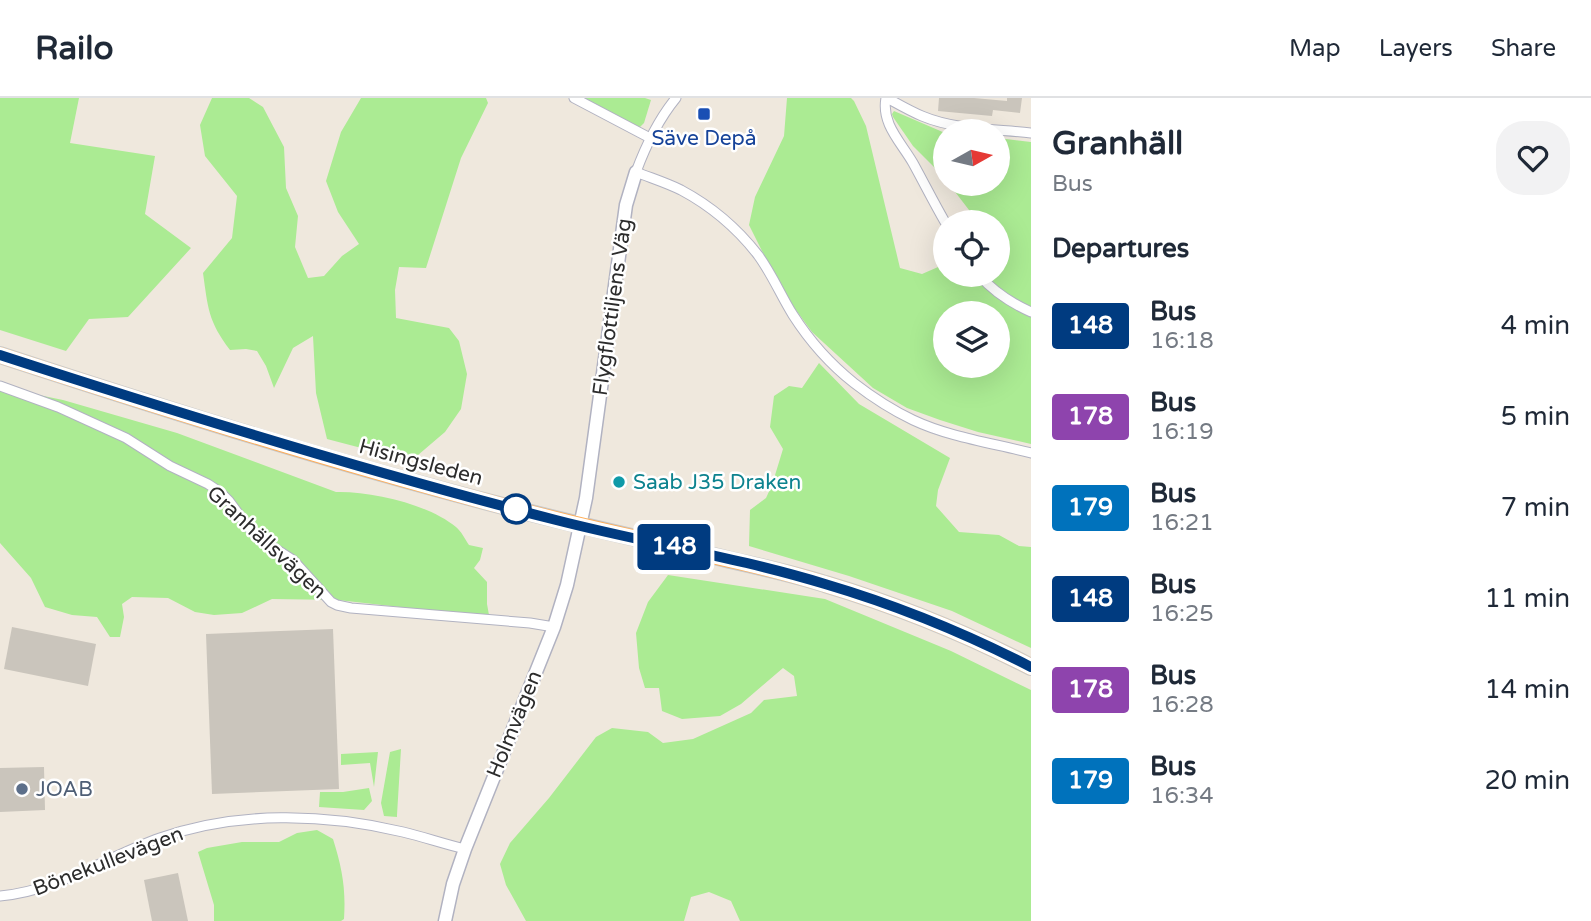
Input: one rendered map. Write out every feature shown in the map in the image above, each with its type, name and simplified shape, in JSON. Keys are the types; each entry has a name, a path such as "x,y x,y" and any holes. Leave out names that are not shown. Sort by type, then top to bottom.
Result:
{"highway":[{"name":"Hisingsleden","path":"0,355 368,470 581,526 834,586 925,618 1031,667"}],"street":[{"path":"574,98 650,138"},
{"name":"Flygflottiljens Väg","path":"581,526 628,197 650,138 676,98"},
{"path":"938,210 887,122 884,104 886,98 923,116 944,122 966,127 1031,133"},
{"path":"636,172 699,200 731,225 760,257 811,340 852,382 878,401 914,421 1031,453"},
{"path":"992,287 1031,312"},
{"name":"Granhällsvägen","path":"0,386 58,407 126,438 170,467 208,484 229,501 248,528 293,560 337,606 554,627"},
{"name":"Holmvägen","path":"445,921 453,884 465,849 554,627 581,526"},
{"name":"Bönekullevägen","path":"0,896 60,882 106,859 165,836 216,824 260,818 300,817 350,822 400,831 465,849"}],"green space":[{"path":"0,98 79,98 70,143 155,156 145,214 191,248 128,317 89,319 66,351 0,330"},
{"path":"212,98 249,98 263,107 284,147 286,188 298,216 295,247 308,278 324,276 342,256 359,244 338,212 326,181 341,132 361,98 486,98 488,103 461,158 426,268 399,267 395,290 396,318 449,328 459,341 467,374 461,409 445,432 411,461 327,439 316,393 313,336 293,348 274,388 257,351 230,350 217,331 208,305 203,273 232,238 237,196 205,156 200,125"},
{"path":"584,98 651,100 644,123 640,127 631,125"},
{"path":"787,98 851,98 866,126 900,268 922,274 933,269 933,287 1010,287 1010,210 969,210 958,196 1010,196 1010,139 1031,142 1031,444 940,420 907,408 873,388 812,332 782,291 749,225 755,197 784,136"},
{"path":"894,111 933,128 933,166 913,146 892,114"},
{"path":"819,363 859,404 950,458 938,490 936,506 959,532 999,535 1019,546 1031,547 1031,648 952,611 749,546 750,510 766,498 783,449 770,427 774,396 789,386 802,388"},
{"path":"0,387 63,400 177,433 336,492 399,500 430,512 456,527 469,545 483,548 480,560 474,568 487,582 489,615 338,600 272,599 242,613 214,615 195,612 168,598 132,597 122,604 124,617 120,637 110,637 97,617 72,615 45,607 31,578 0,543"},
{"path":"668,575 825,599 951,651 1031,690 1031,921 740,921 731,901 709,892 691,897 684,921 526,921 506,885 500,864 510,843 596,737 612,728 648,732 663,743 693,739 751,713 764,700 797,696 794,676 783,668 741,704 720,716 682,719 662,711 659,688 645,688 639,668 636,633 648,602"},
{"path":"401,749 397,817 384,816 381,803 390,752"},
{"path":"378,752 374,787 370,763 341,765 341,754"},
{"path":"369,788 372,801 364,810 319,807 320,792"},
{"path":"317,830 333,839 343,878 344,919 214,921 214,905 198,852 242,842 279,842 297,833"}],"building":[{"path":"939,98 1007,101 1007,98 1022,98 1020,113 993,110 992,116 938,111"},
{"path":"12,627 96,644 88,686 4,669"},
{"path":"333,629 339,789 212,794 206,634"},
{"name":"JOAB","path":"44,767 45,810 0,812 0,768"},
{"path":"178,873 188,921 152,921 144,880"}],"bus line":[{"name":"148","path":"0,355 368,470 581,526 823,583 925,618 1031,667"}],"place":[{"name":"Säve Depå","path":"704,114"},
{"name":"Saab J35 Draken","path":"619,482"},
{"name":"JOAB","path":"22,789"}]}
